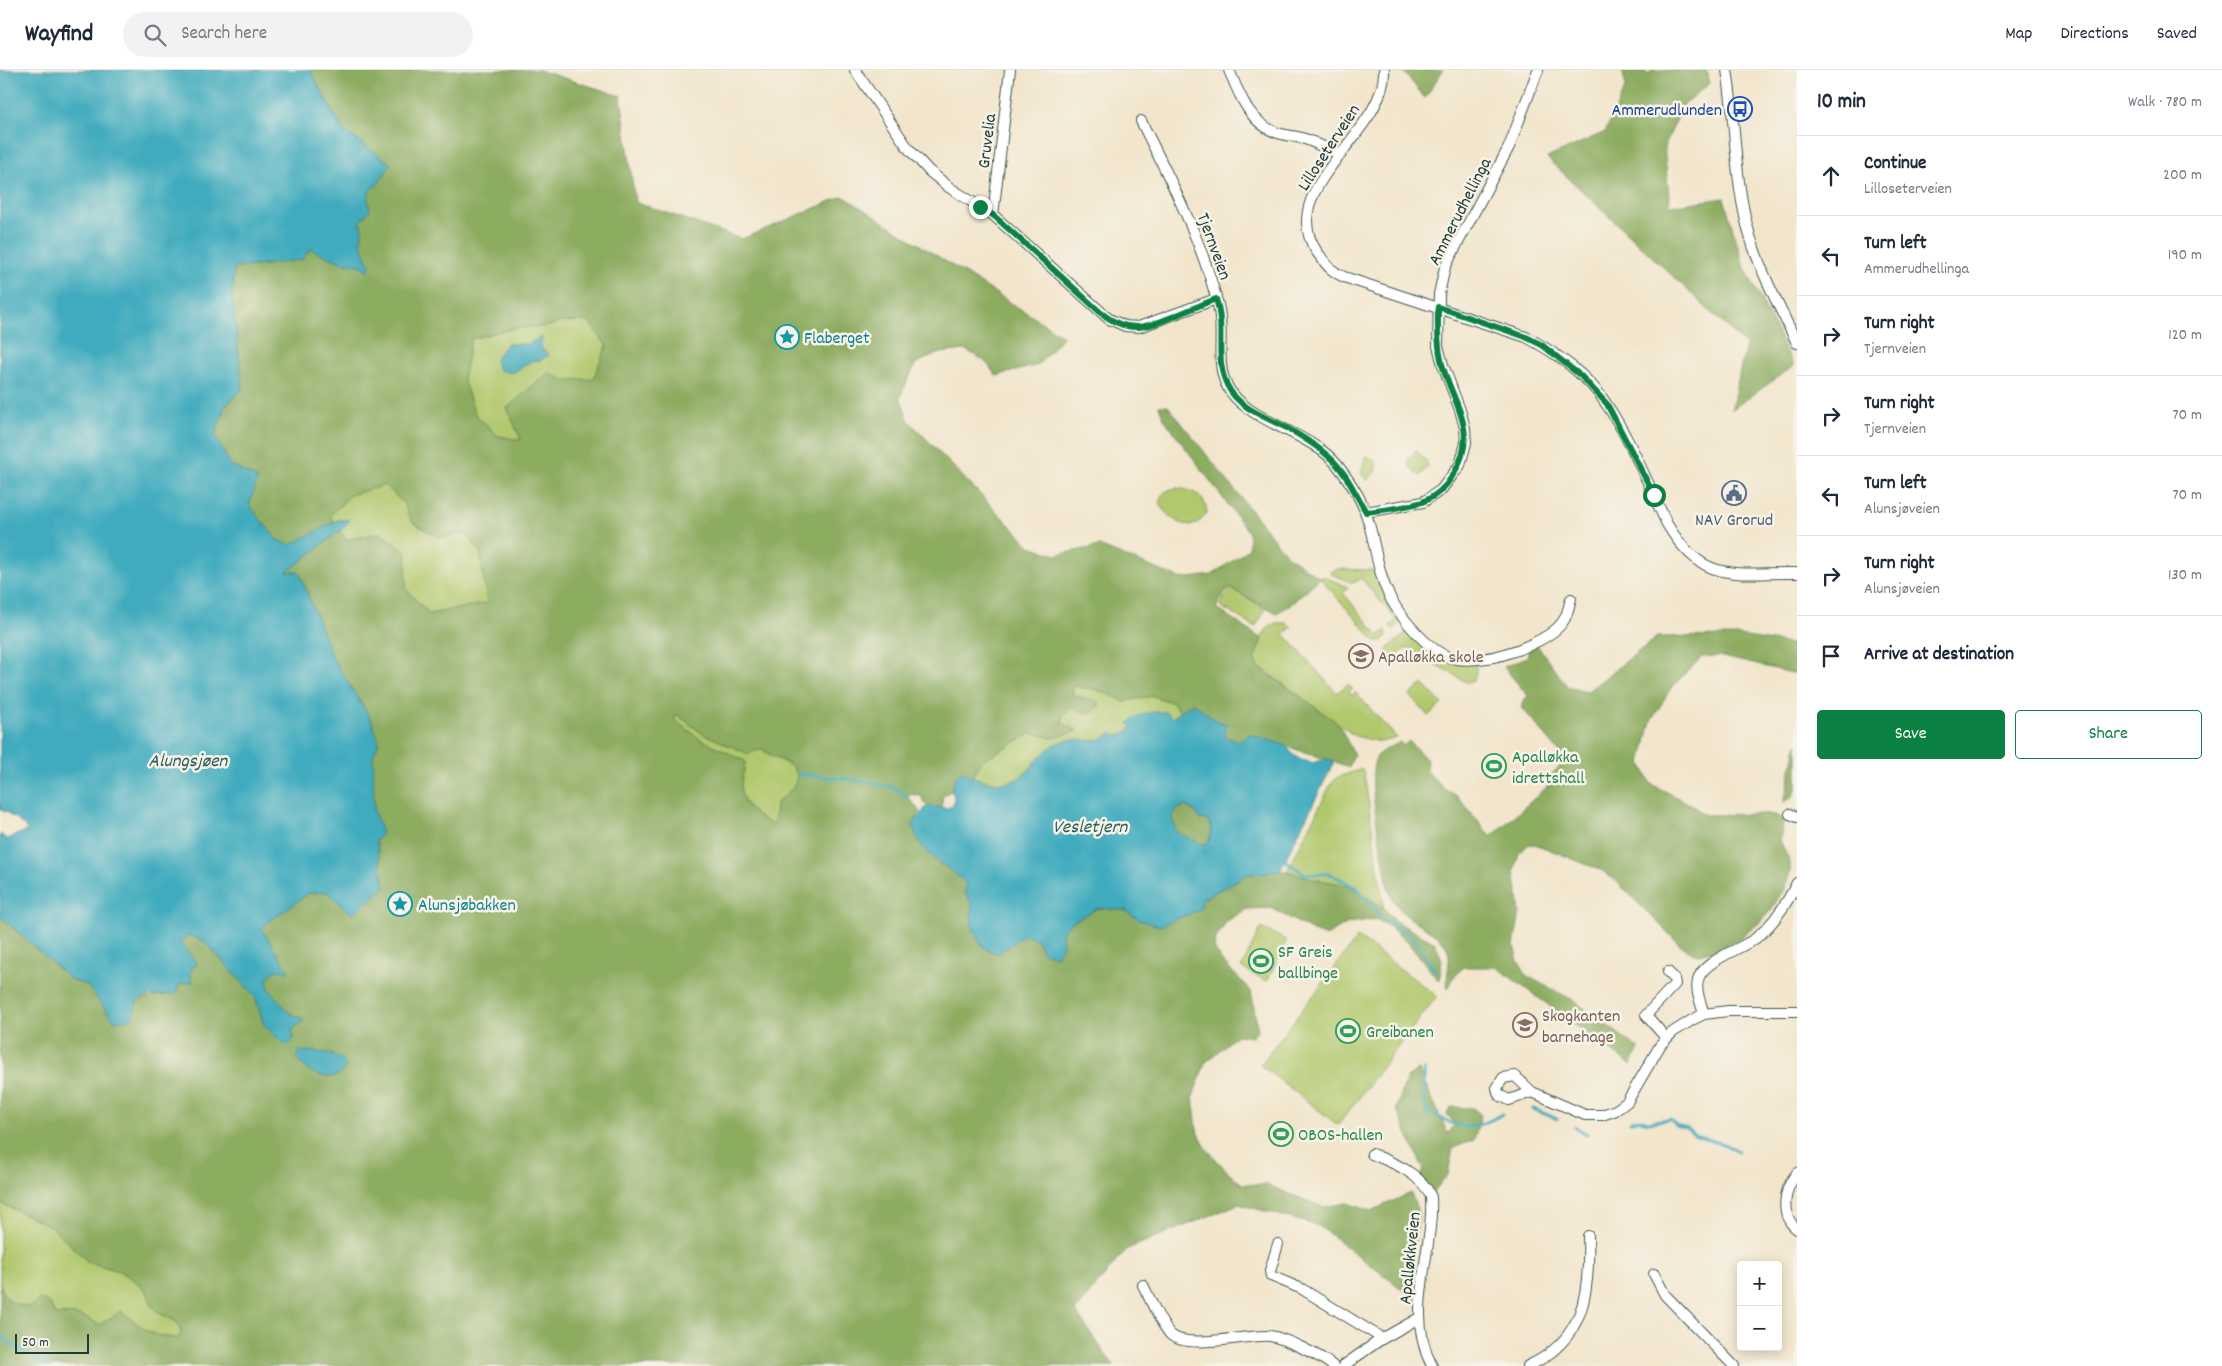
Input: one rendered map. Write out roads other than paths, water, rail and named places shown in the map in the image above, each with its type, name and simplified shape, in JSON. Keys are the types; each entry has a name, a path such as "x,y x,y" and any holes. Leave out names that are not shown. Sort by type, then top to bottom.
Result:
{"street":[{"path":"855,70 908,148 929,171 945,184 993,215 1111,320 1125,326 1145,326 1216,299"},
{"name":"Gruvelia","path":"993,215 1010,70"},
{"path":"1229,70 1241,99 1250,112 1267,127 1341,154"},
{"name":"Lilloseterveien","path":"1384,70 1382,93 1362,126 1318,185 1309,205 1306,221 1309,235 1313,246 1329,269 1344,277 1526,337 1542,345 1595,390 1607,404 1667,524 1678,542 1692,558 1701,564 1729,573 1797,572"},
{"name":"Ammerudhellinga","path":"1366,512 1423,502 1442,490 1460,465 1466,443 1465,428 1438,346 1438,307 1445,267 1509,147 1538,70"},
{"path":"1727,70 1743,205 1749,234 1765,276 1797,343"},
{"name":"Tjernveien","path":"1141,121 1172,182 1209,271 1222,334 1220,364 1232,394 1250,409 1303,438 1331,458 1340,468 1366,512 1380,575 1397,610 1420,636 1437,650 1455,659 1500,656 1536,643 1564,620 1571,599"},
{"path":"1704,1014 1697,983 1702,973 1711,964 1747,944 1765,930 1780,911 1797,883"},
{"path":"1666,1038 1646,1015 1675,984 1668,972"},
{"path":"1532,1092 1585,1115 1609,1113 1622,1107 1632,1096 1656,1051 1666,1038 1683,1025 1704,1014 1728,1011 1797,1011"},
{"name":"Apalløkkveien","path":"1372,1154 1413,1175 1423,1183 1431,1197 1419,1318 1424,1347 1432,1366"},
{"path":"1797,1173 1788,1188 1785,1207 1788,1220 1797,1230"},
{"path":"1528,1366 1558,1347 1580,1315 1587,1290 1588,1236"},
{"path":"1278,1244 1270,1271 1271,1276 1302,1289 1377,1335 1380,1340"},
{"path":"1654,1274 1665,1295 1734,1366"},
{"path":"1143,1285 1168,1332 1178,1339 1228,1341 1269,1336 1318,1355 1333,1366"},
{"path":"1343,1366 1380,1340 1419,1318"}],"water":[{"name":"Alungsjøen","path":"0,70 310,70 343,130 391,164 377,185 370,189 368,200 370,210 360,221 362,231 361,243 370,265 368,271 360,265 341,262 310,249 302,260 234,268 232,296 243,389 225,406 215,435 230,465 258,479 249,505 277,540 291,545 338,520 350,520 341,530 287,572 299,572 333,659 371,719 379,742 373,756 374,811 382,833 376,841 385,887 352,914 327,892 309,893 266,924 262,929 289,972 276,970 267,978 269,989 289,1013 304,1020 292,1030 294,1039 291,1043 284,1045 264,1025 255,996 204,941 189,935 180,941 197,963 189,973 193,982 180,984 175,994 149,996 137,1001 132,1019 114,1021 87,985 71,980 0,916 0,834 7,839 28,830 10,816 9,813 0,810"},
{"path":"542,336 541,348 549,355 540,361 533,360 513,373 499,370 495,360 506,344 529,344"},
{"name":"Vesletjern","path":"1193,703 1217,721 1227,724 1224,735 1227,738 1240,741 1250,734 1287,746 1293,755 1311,763 1328,759 1334,762 1280,870 1248,874 1202,899 1201,909 1160,926 1141,921 1125,910 1098,908 1069,924 1062,933 1063,945 1057,956 1043,952 1037,940 1025,934 998,954 984,947 973,927 972,904 965,893 966,884 927,852 916,835 913,824 927,806 948,808 953,805 954,796 951,791 956,776 962,771 978,779 996,783 1014,781 1022,777 1044,753 1057,743 1075,739 1098,740 1111,733 1119,736 1128,732 1132,726 1128,724 1132,720 1145,714 1166,712 1172,718","holes":["1185,806 1196,812 1200,820 1206,819 1211,827 1208,842 1203,845 1176,832 1172,818 1177,809"]},
{"path":"300,1051 332,1054 343,1061 346,1066 336,1076 321,1076 306,1069 297,1057"}],"waterway":[{"path":"797,774 856,780 893,787 908,797"},
{"path":"1285,860 1304,874 1331,874 1357,888 1383,919 1414,938 1435,971"},
{"path":"1424,1069 1425,1108 1430,1114 1453,1124 1467,1127 1488,1122 1502,1114"},
{"path":"1533,1109 1557,1119"},
{"path":"1630,1122 1638,1119 1648,1122 1670,1119 1676,1125 1686,1128 1696,1136 1726,1145 1738,1152"},
{"path":"1575,1127 1587,1134"},
{"path":"0,1334 9,1343 49,1366"}],"place":[{"name":"Ammerudlunden","path":"1740,109"},
{"name":"Flaberget","path":"787,337"},
{"name":"NAV Grorud","path":"1734,493"},
{"name":"Apalløkka skole","path":"1361,656"},
{"name":"Apalløkka idrettshall","path":"1494,766"},
{"name":"Alunsjøbakken","path":"400,904"},
{"name":"SF Greis ballbinge","path":"1261,961"},
{"name":"Skogkanten barnehage","path":"1525,1025"},
{"name":"Greibanen","path":"1348,1031"},
{"name":"OBOS-hallen","path":"1281,1134"}]}
